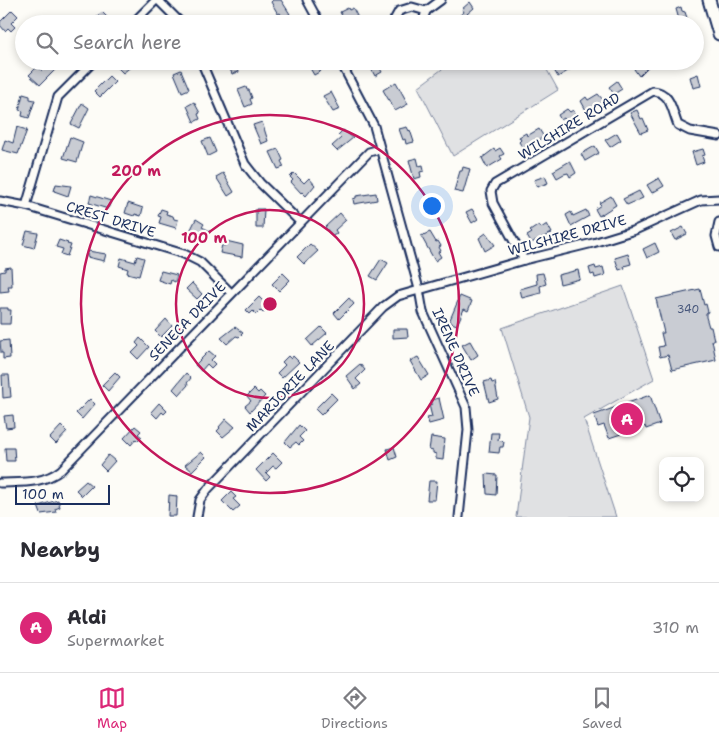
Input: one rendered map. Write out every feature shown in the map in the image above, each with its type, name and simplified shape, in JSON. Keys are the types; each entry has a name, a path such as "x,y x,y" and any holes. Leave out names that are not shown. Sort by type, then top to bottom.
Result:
{"main road":[{"path":"709,0 717,17 719,34"}],"street":[{"path":"141,15 157,0 173,15"},
{"path":"307,0 315,15"},
{"path":"425,15 426,11 441,0"},
{"path":"397,15 399,11 412,7 426,11"},
{"path":"26,206 58,97 85,70"},
{"path":"205,70 245,164 260,183 300,222"},
{"name":"IRENE DRIVE","path":"345,70 374,126 419,289 423,312 466,406 468,430 459,517"},
{"name":"WILSHIRE ROAD","path":"524,260 492,203 491,191 495,184 653,91 661,91 667,96 678,125 690,131 719,136"},
{"name":"SENECA DRIVE","path":"0,483 41,481 54,476 61,470 369,152 380,149"},
{"name":"WILSHIRE DRIVE","path":"419,289 593,243 635,230 701,200 719,199"},
{"name":"CREST DRIVE","path":"0,201 26,206 184,254 200,262 231,293"},
{"path":"719,222 716,236 719,247"},
{"name":"MARJORIE LANE","path":"197,517 200,500 208,489 383,307 398,296 419,289"}],"shaded area":[{"path":"441,70 547,70 558,90 453,156 418,87"},
{"path":"623,286 654,379 584,419 616,517 516,517 529,417 502,328"}],"building":[{"path":"273,0 281,0 290,14 278,14 271,2"},
{"path":"470,2 474,8 468,15 460,15 464,12 462,9"},
{"path":"681,7 686,15 678,15 676,9"},
{"path":"353,8 356,15 342,15 340,12"},
{"path":"12,10 17,15 15,15 15,19 11,23 15,27 11,31 8,28 5,31 0,22"},
{"path":"34,70 55,70 40,85 29,75"},
{"path":"181,70 189,89 182,92 174,73"},
{"path":"230,70 238,70 239,72 232,74"},
{"path":"311,70 320,70 321,71 314,75"},
{"path":"372,70 381,70 382,72 375,76"},
{"path":"554,70 569,70 558,77"},
{"path":"635,70 645,70 639,76"},
{"path":"698,74 701,86 693,88 690,77"},
{"path":"109,76 115,82 100,97 94,91"},
{"path":"617,81 622,89 614,94 609,87"},
{"path":"396,82 408,104 395,111 383,90"},
{"path":"246,87 252,98 250,99 252,104 245,107 238,90"},
{"path":"331,92 340,109 333,112 323,96"},
{"path":"23,94 35,100 29,118 22,116 23,111 19,110"},
{"path":"598,94 604,101 587,112 581,101 586,97 588,100"},
{"path":"194,102 200,113 198,114 200,119 194,122 187,106"},
{"path":"82,103 89,108 79,128 71,124"},
{"path":"567,109 570,112 573,110 577,117 567,123 564,118 561,120 558,115"},
{"path":"637,110 648,130 641,133 630,113"},
{"path":"262,122 268,141 261,144 253,125"},
{"path":"17,127 27,130 18,154 2,150 5,140 13,143"},
{"path":"407,127 414,142 406,144 399,129"},
{"path":"539,129 544,137 523,148 519,142 521,140 519,137 526,133 527,136"},
{"path":"343,130 353,138 337,151 332,146 341,138 338,135"},
{"path":"617,133 621,140 610,147 605,140"},
{"path":"70,137 83,142 77,162 63,158"},
{"path":"210,138 216,152 208,156 202,141"},
{"path":"595,146 599,153 585,161 581,154"},
{"path":"500,148 504,154 500,156 502,159 487,168 482,158 494,149 495,151"},
{"path":"278,149 284,167 278,169 270,152"},
{"path":"703,149 705,155 702,156 704,162 696,165 692,152"},
{"path":"417,158 419,166 423,165 424,171 420,172 421,177 414,179 409,160"},
{"path":"570,161 576,173 570,177 568,173 557,178 553,171"},
{"path":"463,167 470,169 463,193 454,191"},
{"path":"223,173 234,192 228,196 216,177"},
{"path":"294,173 304,183 309,178 315,185 306,196 291,182 293,180 290,177"},
{"path":"545,176 548,183 537,187 534,180"},
{"path":"659,178 664,186 652,193 647,185"},
{"path":"56,184 71,186 68,196 54,191"},
{"path":"639,191 643,198 627,205 623,199"},
{"path":"376,193 377,200 354,204 353,199 356,196"},
{"path":"91,195 111,201 108,209 89,203"},
{"path":"611,196 616,205 599,216 595,209 601,205 599,203"},
{"path":"128,203 143,208 141,216 125,213"},
{"path":"161,209 167,211 166,214 178,220 176,228 159,223 161,217 158,216"},
{"path":"256,209 264,209 263,228 256,228"},
{"path":"472,209 478,219 472,223 466,212"},
{"path":"586,210 589,216 571,226 566,215 571,212 573,216"},
{"path":"340,213 346,220 335,230 337,233 333,236 325,227"},
{"path":"196,219 204,224 202,227 210,231 206,238 190,231"},
{"path":"547,224 552,233 531,243 527,236 532,233 530,231 539,225 541,228"},
{"path":"683,227 687,234 675,240 671,233"},
{"path":"27,231 38,233 34,248 23,245"},
{"path":"430,232 441,246 439,247 441,251 438,252 441,257 435,261 421,236"},
{"path":"486,233 495,245 485,251 479,238"},
{"path":"59,240 71,245 67,256 61,254 63,249 56,247"},
{"path":"226,241 243,245 242,257 220,253 222,245 225,246"},
{"path":"655,243 659,252 647,258 643,249"},
{"path":"310,244 318,251 304,264 297,257"},
{"path":"88,251 106,254 104,261 87,257"},
{"path":"628,254 631,264 619,270 615,258"},
{"path":"137,256 144,258 139,276 127,273 128,269 119,266 121,258 135,262"},
{"path":"381,259 388,263 377,280 370,276"},
{"path":"595,266 596,269 603,267 605,275 595,278 594,274 591,275 589,268"},
{"path":"11,267 12,286 8,286 9,291 0,292 0,272 5,271 5,268"},
{"path":"578,270 580,279 560,284 558,275"},
{"path":"161,271 177,275 175,282 171,280 170,284 158,280"},
{"path":"283,273 290,280 279,291 272,284"},
{"path":"543,273 546,284 540,286 541,293 522,298 520,289 537,284 536,274"},
{"path":"192,283 202,294 197,299 186,289"},
{"path":"700,289 708,312 706,317 709,327 711,327 716,360 672,370 668,355 660,357 658,347 664,346 661,333 664,333 656,299"},
{"path":"460,296 472,301 468,311 464,309 457,325 449,322"},
{"path":"259,297 266,304 264,306 267,309 263,313 260,310 256,314 253,311 250,314 246,310"},
{"path":"349,298 354,304 339,319 334,313"},
{"path":"0,308 11,310 10,324 0,324"},
{"path":"166,319 172,326 161,337 155,331"},
{"path":"235,327 243,333 227,344 221,338"},
{"path":"321,327 327,333 312,346 307,340"},
{"path":"393,329 407,329 408,337 393,338"},
{"path":"140,338 149,347 138,359 132,353 139,346 136,343"},
{"path":"9,340 10,358 3,359 0,341"},
{"path":"470,341 478,355 471,360 462,345"},
{"path":"209,351 215,356 211,360 215,364 211,368 207,364 201,371 195,365"},
{"path":"288,356 291,359 293,356 299,362 282,378 277,373 285,365 282,362"},
{"path":"418,357 429,375 421,380 410,361"},
{"path":"360,364 365,370 356,379 361,384 355,389 346,376"},
{"path":"115,372 120,377 108,391 102,385"},
{"path":"186,373 191,378 187,383 188,385 179,395 173,389"},
{"path":"2,375 9,375 11,397 3,398"},
{"path":"491,380 492,383 495,382 498,399 489,402 484,382"},
{"path":"254,389 258,393 260,391 265,396 250,412 245,406 251,401 247,396"},
{"path":"331,393 337,399 321,415 315,409"},
{"path":"650,395 660,424 646,429 645,426 609,438 604,425 598,427 594,415"},
{"path":"439,398 444,420 429,424 427,418 432,417 429,405 432,404 431,400"},
{"path":"90,399 95,404 82,419 76,413"},
{"path":"159,403 167,411 164,414 162,412 157,418 151,412"},
{"path":"13,415 14,427 6,428 4,416"},
{"path":"226,419 235,427 223,437 217,431"},
{"path":"299,425 305,431 299,437 303,441 299,445 296,442 290,447 285,442"},
{"path":"61,426 67,432 56,444 50,438"},
{"path":"135,426 141,431 138,434 142,437 138,441 136,439 131,445 124,438"},
{"path":"491,433 499,433 498,440 504,442 503,447 500,447 499,453 489,452"},
{"path":"431,437 445,439 443,460 436,459 436,454 429,450"},
{"path":"394,447 397,457 390,460 387,449"},
{"path":"5,448 14,448 15,461 6,461"},
{"path":"201,452 206,457 192,471 185,465"},
{"path":"273,453 282,462 276,468 273,466 266,473 270,477 266,481 256,470"},
{"path":"108,455 115,461 106,471 100,465"},
{"path":"486,474 497,475 496,495 487,494"},
{"path":"86,481 92,486 82,496 76,490"},
{"path":"429,481 437,481 435,500 427,500"},
{"path":"231,492 236,497 233,499 240,506 233,512 222,501"},
{"path":"169,495 177,496 176,516 168,516"},
{"path":"58,500 60,507 55,509 56,512 41,514 38,506"}],"place":[{"name":"Aldi","path":"627,419"}]}
